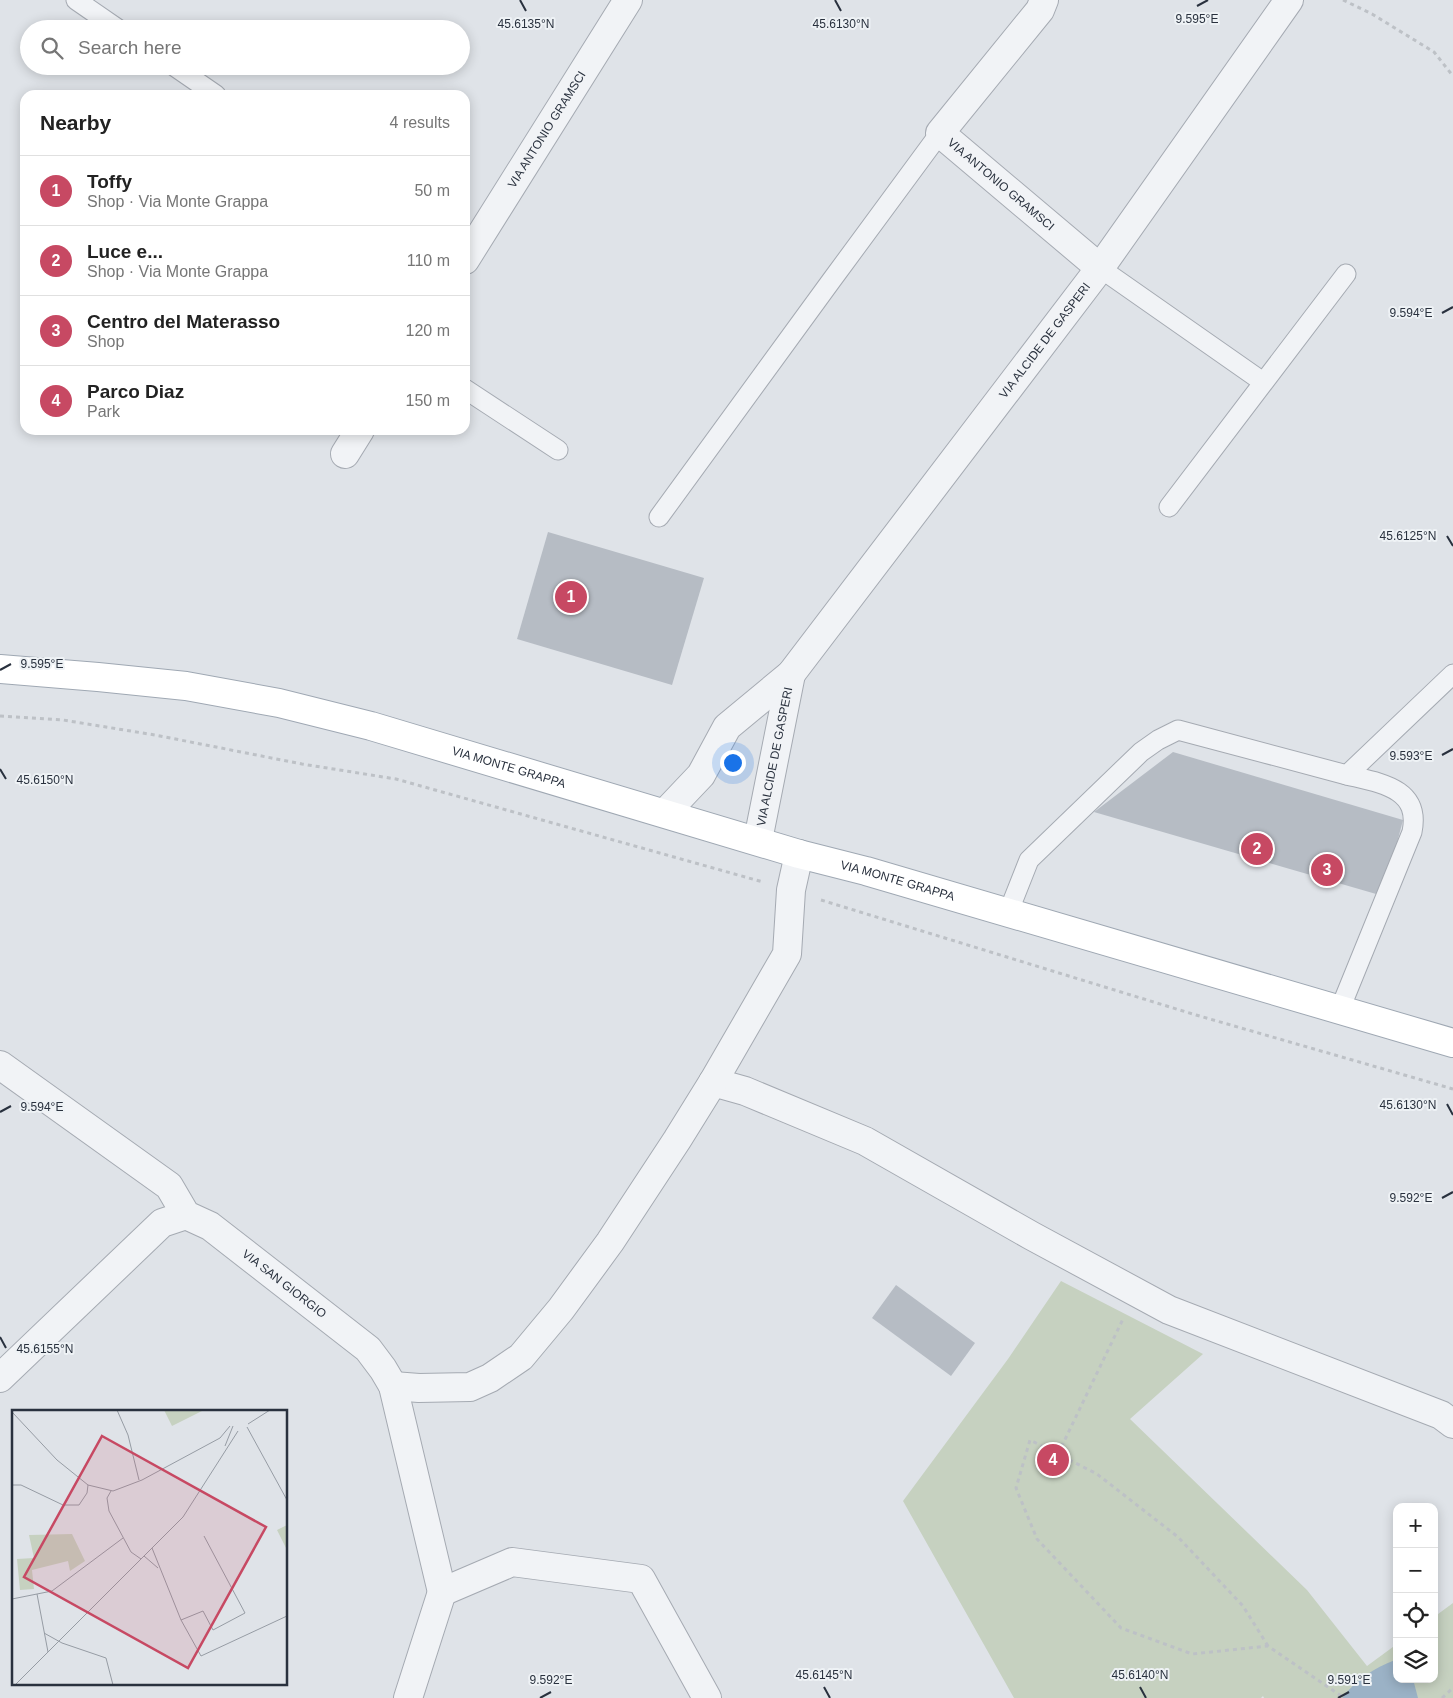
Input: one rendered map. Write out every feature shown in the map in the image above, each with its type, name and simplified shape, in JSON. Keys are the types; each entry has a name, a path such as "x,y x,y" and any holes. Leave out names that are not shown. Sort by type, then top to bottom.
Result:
{"main road":[{"name":"VIA MONTE GRAPPA","path":"0,669 186,686 280,703 371,726 758,840 799,854 866,871 1453,1043"}],"street":[{"name":"VIA ANTONIO GRAMSCI","path":"470,252 628,0"},
{"name":"VIA ANTONIO GRAMSCI","path":"1044,0 1040,10 940,134 1100,268"},
{"name":"VIA ALCIDE DE GASPERI","path":"665,813 701,775 727,727 791,674 1100,268 1289,0"},
{"path":"345,454 357,435"},
{"name":"VIA ALCIDE DE GASPERI","path":"758,840 791,674"},
{"path":"393,1386 420,1388 470,1387 490,1378 520,1357 560,1309 610,1242 677,1140 787,954 791,890 799,854"},
{"path":"0,1066 169,1186 186,1215 162,1223 0,1378"},
{"path":"713,1082 746,1091 865,1141 1032,1236 1169,1310 1441,1415 1453,1424"},
{"name":"VIA SAN GIORGIO","path":"186,1215 210,1226 368,1349 383,1369 393,1386 442,1592"},
{"path":"408,1698 442,1592 512,1562 641,1579 707,1698"}],"lane":[{"path":"76,0 105,20"},
{"path":"187,75 209,90"},
{"path":"659,517 830,281 940,134"},
{"path":"1100,268 1263,382"},
{"path":"1169,507 1346,274"},
{"path":"470,392 558,450"},
{"path":"1347,775 1453,674"},
{"path":"1008,913 1029,860 1141,752 1158,740 1178,730 1386,785 1400,793 1410,804 1415,818 1412,832 1340,1010"}],"path":[{"path":"1343,0 1372,14 1434,52 1453,76"},
{"path":"0,716 63,720 155,735 302,764 396,779 791,890 1196,1015 1453,1089"},
{"path":"1058,1454 1126,1314"},
{"path":"1268,1646 1192,1654 1121,1628 1037,1539 1016,1488 1030,1440 1097,1474 1178,1537 1244,1606 1268,1646 1343,1697"},
{"path":"1442,1698 1453,1688"}],"green space":[{"path":"1061,1281 1203,1354 1130,1419 1307,1590 1367,1666 1393,1647 1393,1683 1438,1683 1438,1614 1453,1603 1453,1698 1264,1698 1263,1696 1261,1698 1014,1698 903,1501 1008,1359"}],"water":[{"path":"1393,1661 1393,1683 1414,1683 1418,1698 1342,1698 1366,1675"}],"building":[{"path":"548,532 704,578 672,685 517,639"},
{"path":"1173,752 1403,820 1383,896 1094,812"},
{"path":"896,1285 975,1343 951,1376 872,1318"}],"place":[{"name":"Toffy","path":"571,597"},
{"name":"Luce e...","path":"1257,849"},
{"name":"Centro del Materasso","path":"1327,870"},
{"name":"Parco Diaz","path":"1053,1460"}]}
